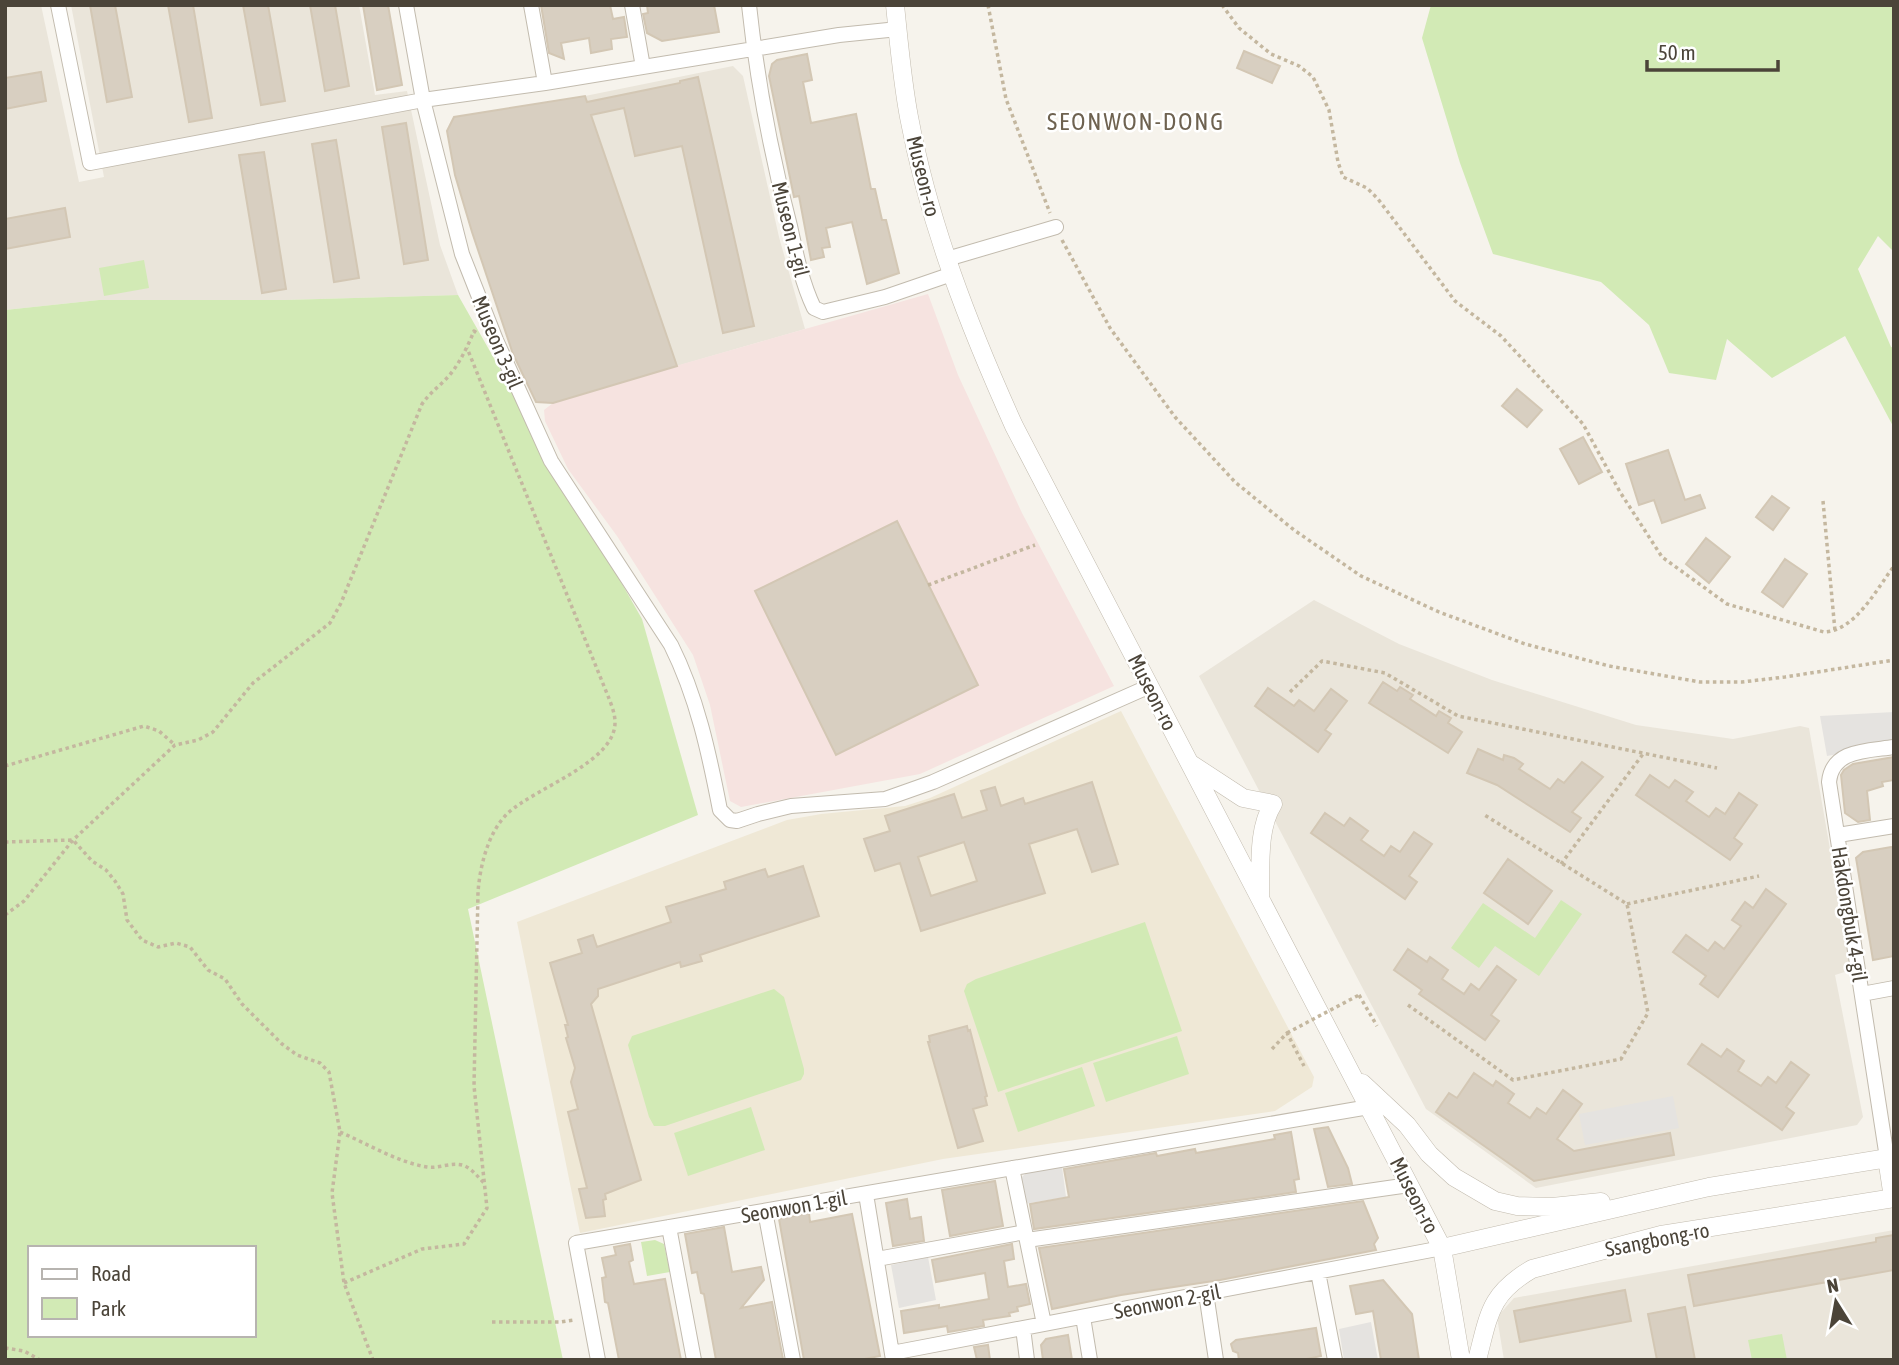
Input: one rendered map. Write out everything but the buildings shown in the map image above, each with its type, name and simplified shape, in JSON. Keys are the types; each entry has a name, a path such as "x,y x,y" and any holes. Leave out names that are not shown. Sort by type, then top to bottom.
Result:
{"street":[{"path":"58,5 90,163 423,100 839,35 898,29"},
{"name":"Museon 3-gil","path":"405,5 423,100 462,254 543,447 671,645 683,668 696,706 720,810 725,816 737,821 791,806 885,799 933,782 1150,686"},
{"path":"531,5 545,83"},
{"path":"632,5 642,67"},
{"name":"Museon 1-gil","path":"750,5 754,48 780,190 814,309 823,312 885,297 949,266"},
{"name":"Museon-ro","path":"895,5 904,86 916,150 949,266 979,350 1014,426 1442,1248 1461,1360"},
{"path":"949,266 1056,227"},
{"name":"Hakdongbuk 4-gil","path":"1894,747 1847,755 1833,767 1829,782 1890,1158 1894,1198"},
{"path":"1189,763 1243,798 1273,804 1265,818 1260,897"},
{"name":"Hakdongbuk 4-gil","path":"1838,835 1894,826"},
{"name":"Hakdongbuk 4-gil","path":"1862,994 1894,988"},
{"path":"1350,1071 1407,1125 1429,1154 1454,1177 1495,1201 1517,1206 1552,1207 1709,1187"},
{"name":"Seonwon 1-gil","path":"598,1360 576,1244 1369,1107"},
{"name":"Ssangbong-ro","path":"1442,1248 1709,1187 1890,1158"},
{"path":"1012,1168 1044,1324"},
{"path":"877,1259 1026,1236 1409,1185"},
{"name":"Seonwon 2-gil","path":"866,1194 893,1357 1023,1328 1442,1248"},
{"name":"Ssangbong-ro","path":"1477,1360 1491,1308 1500,1293 1515,1279 1532,1269 1661,1235 1894,1198"},
{"path":"765,1211 793,1360"},
{"path":"669,1227 694,1360"},
{"path":"1318,1272 1335,1360"},
{"path":"1206,1293 1216,1360"},
{"path":"1083,1317 1090,1360"},
{"path":"1023,1328 1027,1360"}],"path":[{"path":"988,5 1006,99 1020,138 1056,227 1110,328 1175,417 1235,482 1294,530 1361,576 1439,612 1525,644 1609,666 1700,682 1742,682 1894,660"},
{"path":"1222,5 1239,28 1271,54 1299,66 1313,77 1329,110 1343,177 1367,188 1378,199 1455,301 1501,336 1576,415 1588,430 1620,492 1662,557 1727,604 1818,632 1835,631 1852,621 1894,566"},
{"path":"5,915 24,901 74,841 175,745 198,740 213,732 253,683 317,636 330,623 341,603 422,404 446,379 467,348 608,696 615,722 611,738 601,752 506,815 482,862 478,892 474,1086 486,1186 486,1211 464,1244 422,1249 344,1283"},
{"path":"1823,501 1835,631"},
{"path":"929,585 1035,545"},
{"path":"1290,692 1322,661 1385,673 1458,716 1717,768"},
{"path":"5,766 144,726 159,731 175,745"},
{"path":"1561,864 1643,754"},
{"path":"1483,814 1627,905 1759,876"},
{"path":"5,842 74,841 115,881 123,894 127,920 142,940 158,947 176,943 190,947 208,970 225,979 242,1004 282,1044 297,1055 325,1067 332,1082 340,1132 332,1193 344,1283 373,1360"},
{"path":"1408,1005 1513,1080 1622,1059 1648,1013 1627,905"},
{"path":"1272,1049 1287,1033 1359,995 1377,1026"},
{"path":"1287,1033 1304,1066"},
{"path":"340,1132 396,1157 428,1167 459,1164 465,1166 486,1186"},
{"path":"492,1322 561,1322"},
{"path":"5,1348 24,1351 40,1360"}],"shaded area":[{"path":"5,5 41,5 79,182 104,177 71,5 359,5 375,95 407,91 440,245 458,295 285,300 99,300 5,310"},
{"path":"733,66 743,76 779,237 805,329 677,366 585,96"},
{"path":"928,294 958,375 1022,513 1114,686 920,774 741,807 730,801 710,705 693,655 617,536 568,469 545,421 544,410 553,403 616,383"},
{"path":"1314,600 1399,644 1492,680 1636,725 1733,739 1800,726 1809,728 1851,970 1835,975 1863,1117 1857,1125 1536,1188 1426,1109 1199,676"},
{"path":"1121,711 1314,1077 1312,1087 1275,1111 943,1159 580,1233 517,922 787,820 905,806 930,798"},
{"path":"1894,712 1894,744 1827,756 1820,716"},
{"path":"1673,1096 1679,1128 1585,1145 1579,1114"},
{"path":"1062,1167 1066,1197 1024,1204 1020,1179 1026,1173"},
{"path":"1894,1230 1894,1360 1504,1360 1497,1317 1514,1298"},
{"path":"928,1257 936,1300 899,1308 891,1265"},
{"path":"1371,1322 1378,1360 1344,1360 1339,1329"}],"green space":[{"path":"1431,5 1894,5 1894,252 1878,236 1858,269 1891,347 1894,348 1894,428 1845,336 1772,378 1727,339 1716,380 1669,373 1649,325 1601,282 1493,254 1460,163 1422,38"},
{"path":"144,260 149,288 104,296 99,268"},
{"path":"458,295 642,619 698,815 468,909 563,1360 5,1360 5,310 99,300 285,300"},
{"path":"1561,900 1582,914 1539,976 1495,946 1479,968 1451,948 1483,903 1535,938"},
{"path":"1145,922 1182,1031 998,1092 964,991 967,984"},
{"path":"774,989 784,997 804,1069 801,1080 665,1126 654,1126 628,1045 632,1036"},
{"path":"1177,1036 1189,1074 1106,1102 1093,1063"},
{"path":"1082,1067 1095,1106 1018,1132 1005,1093"},
{"path":"751,1107 765,1150 688,1176 674,1133"},
{"path":"655,1240 664,1244 670,1272 647,1276 641,1242"},
{"path":"1782,1334 1787,1360 1752,1360 1748,1340"}],"district":[{"name":"SEONWON-DONG","path":"1136,121"}]}
